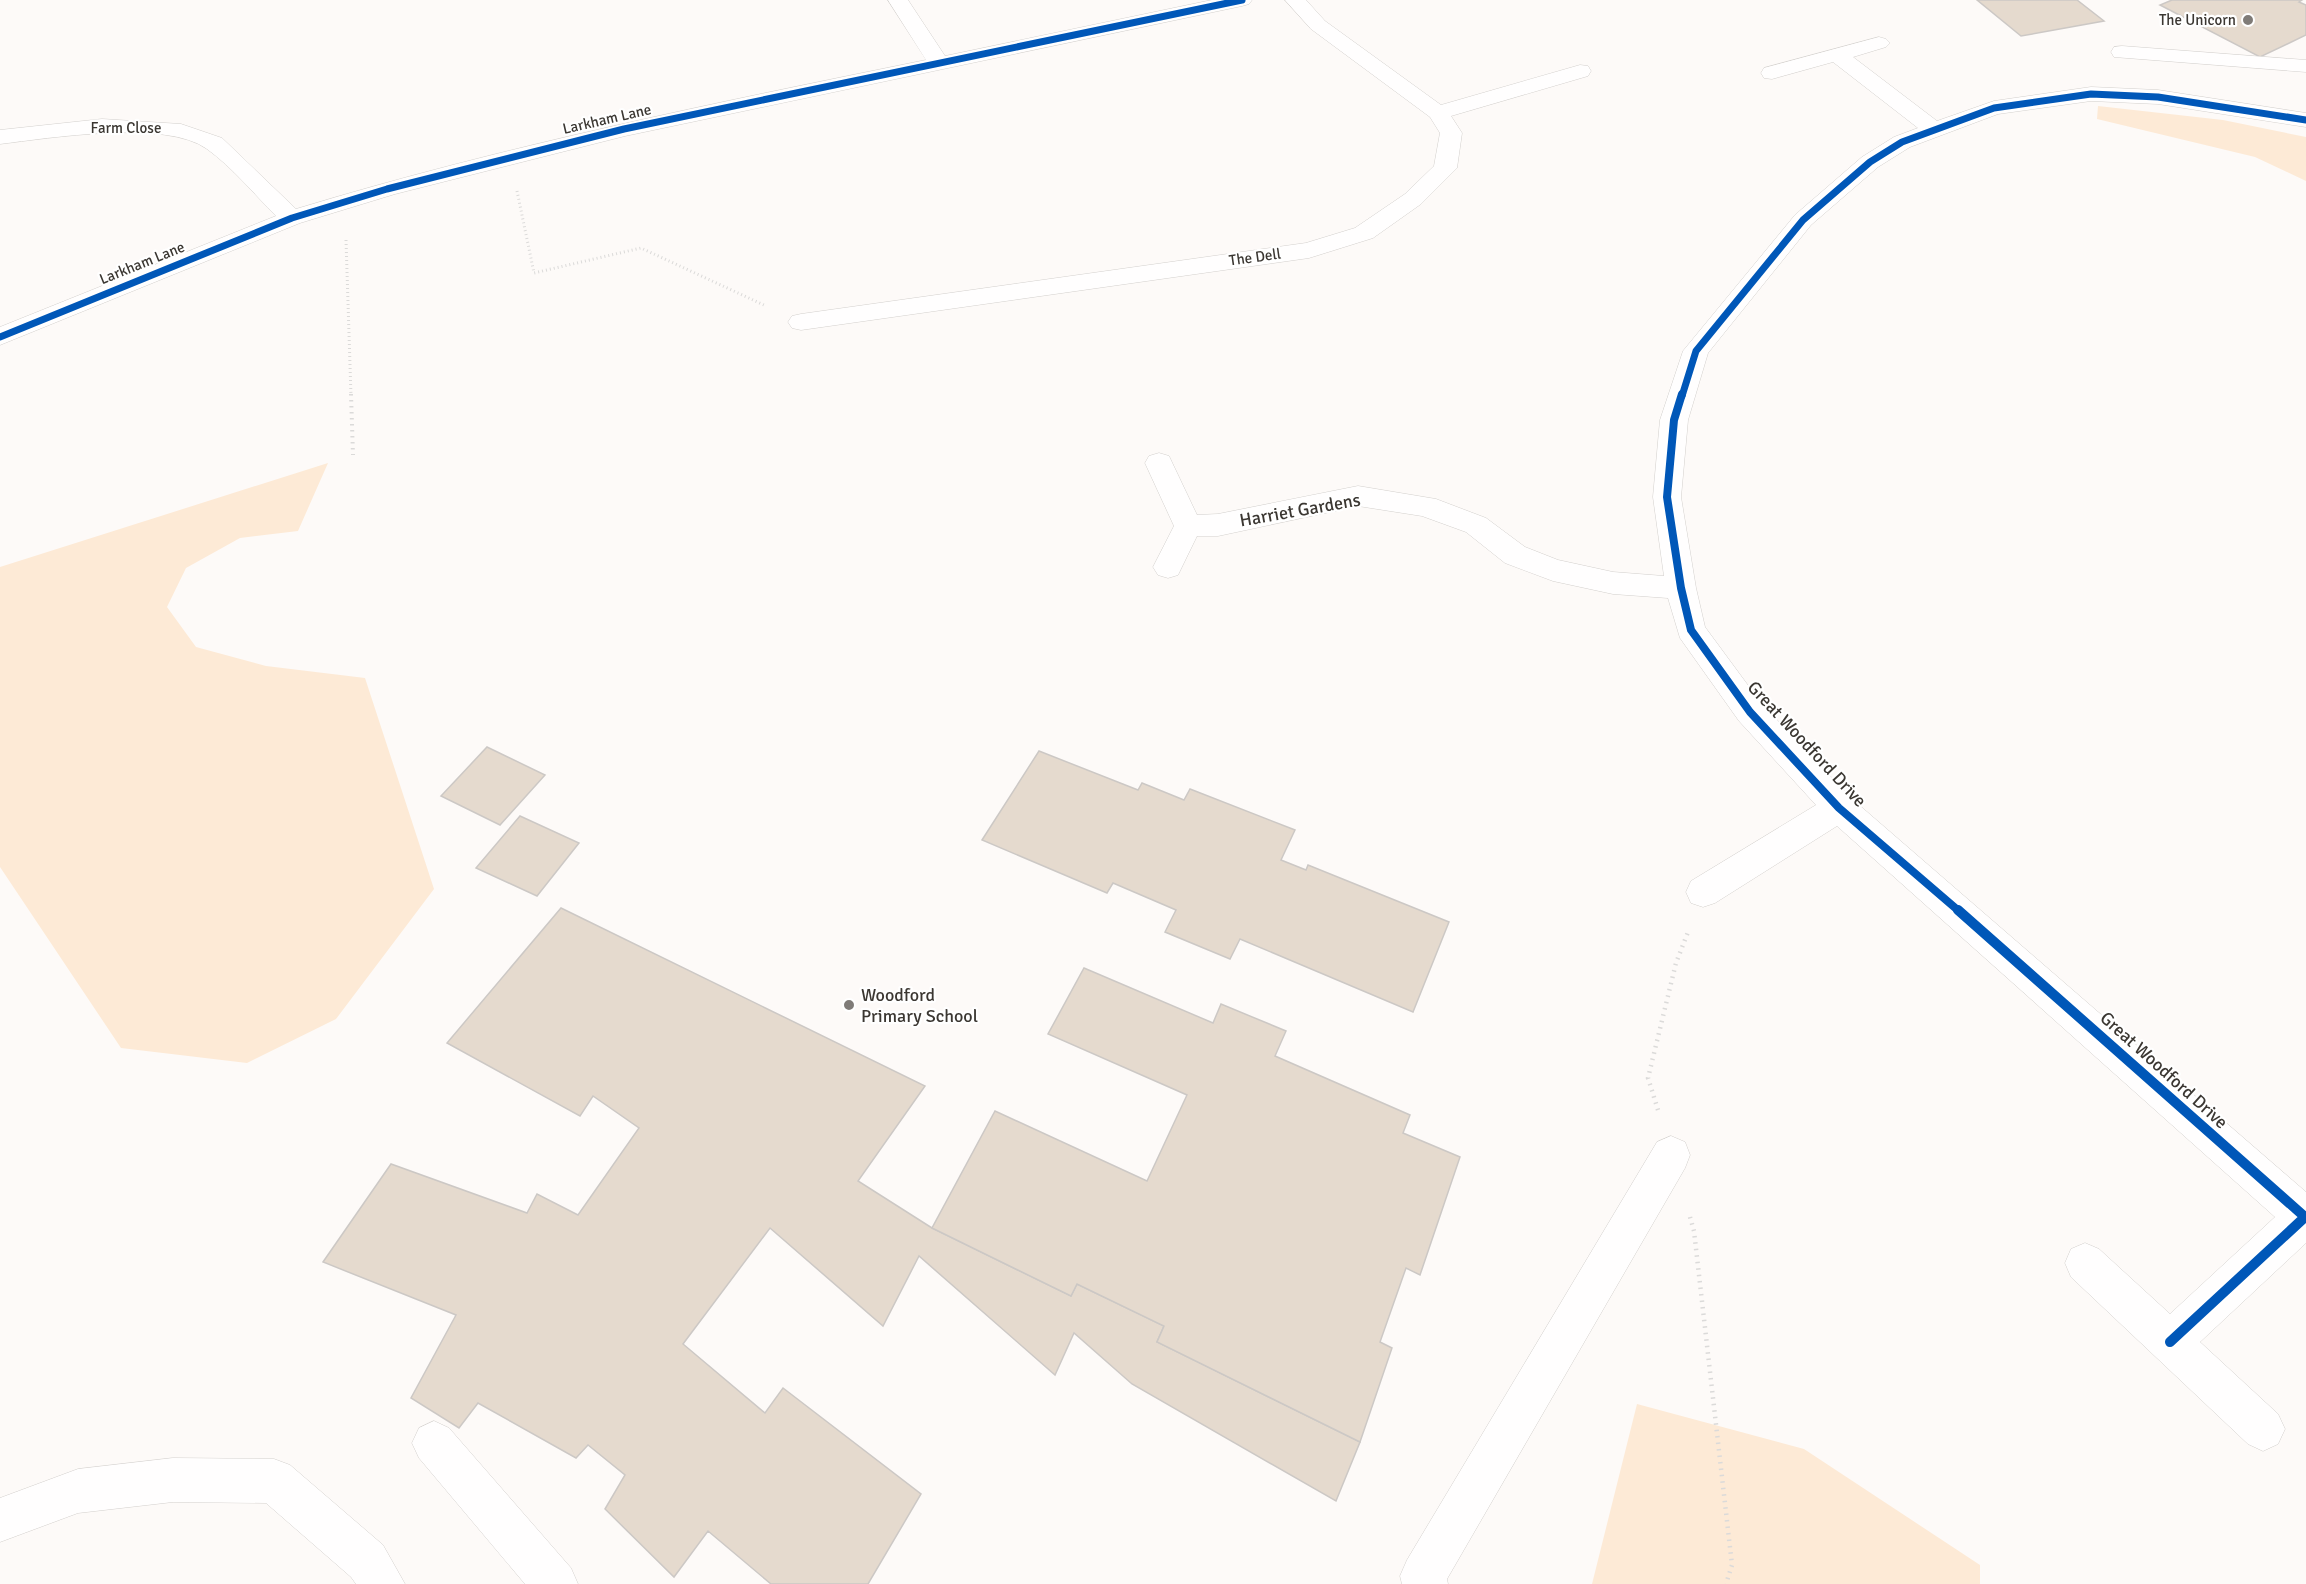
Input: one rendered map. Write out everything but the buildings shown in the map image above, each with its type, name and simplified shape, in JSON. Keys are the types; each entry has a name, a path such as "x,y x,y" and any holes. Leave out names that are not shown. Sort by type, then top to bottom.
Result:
{"street":[{"path":"898,0 939,63"},
{"name":"Larkham Lane","path":"0,337 292,218 345,202 624,129 939,63 1116,16 1242,0"},
{"path":"1295,0 1318,25 1438,113 1580,71"},
{"path":"1772,73 1879,43"},
{"path":"2122,52 2306,66"},
{"path":"1837,55 1933,129"},
{"name":"Great Woodford Drive","path":"2170,1342 2305,1218 1932,887 1839,808 1750,712 1691,630 1681,588 1667,497 1674,420 1696,351 1803,220 1870,162 1902,142 1994,108 2091,94 2158,97 2306,120"},
{"name":"The Dell","path":"801,322 1309,250 1365,233 1413,199 1445,168 1450,133 1438,113"},
{"name":"Farm Close","path":"0,137 102,126 173,129 214,143 292,218"},
{"path":"1159,463 1188,526 1168,567"},
{"name":"Harriet Gardens","path":"1188,526 1218,525 1358,496 1436,510 1476,525 1515,555 1553,570 1613,584 1681,588"},
{"path":"1703,892 1839,808"},
{"path":"1425,1584 1423,1576 1671,1155"},
{"path":"2085,1263 2264,1429"},
{"path":"434,1443 555,1584"},
{"path":"0,1520 78,1491 174,1480 274,1480 367,1561 382,1584"}],"path":[{"path":"510,158 534,273 641,248 801,322"},
{"path":"345,202 353,455"},
{"path":"1703,892 1676,963 1648,1078 1694,1231 1732,1565 1726,1584"}],"shaded area":[{"path":"2098,106 2223,120 2306,137 2306,181 2255,157 2097,119"},
{"path":"328,463 298,531 240,538 186,568 167,607 196,647 266,666 365,678 434,889 336,1019 247,1063 121,1048 0,867 0,567"},
{"path":"1637,1404 1804,1449 1980,1565 1980,1584 1592,1584"}],"cycle path":[{"path":"0,337 292,218 387,189 624,129 1242,0"},
{"path":"2170,1342 2305,1217 1932,887 1839,808 1750,712 1691,630 1681,588 1667,497 1674,420 1696,351 1803,220 1870,162 1902,142 1994,108 2091,94 2158,97 2306,120"}],"place":[{"name":"The Unicorn","path":"2248,20"},
{"name":"Woodford Primary School","path":"849,1005"}]}
